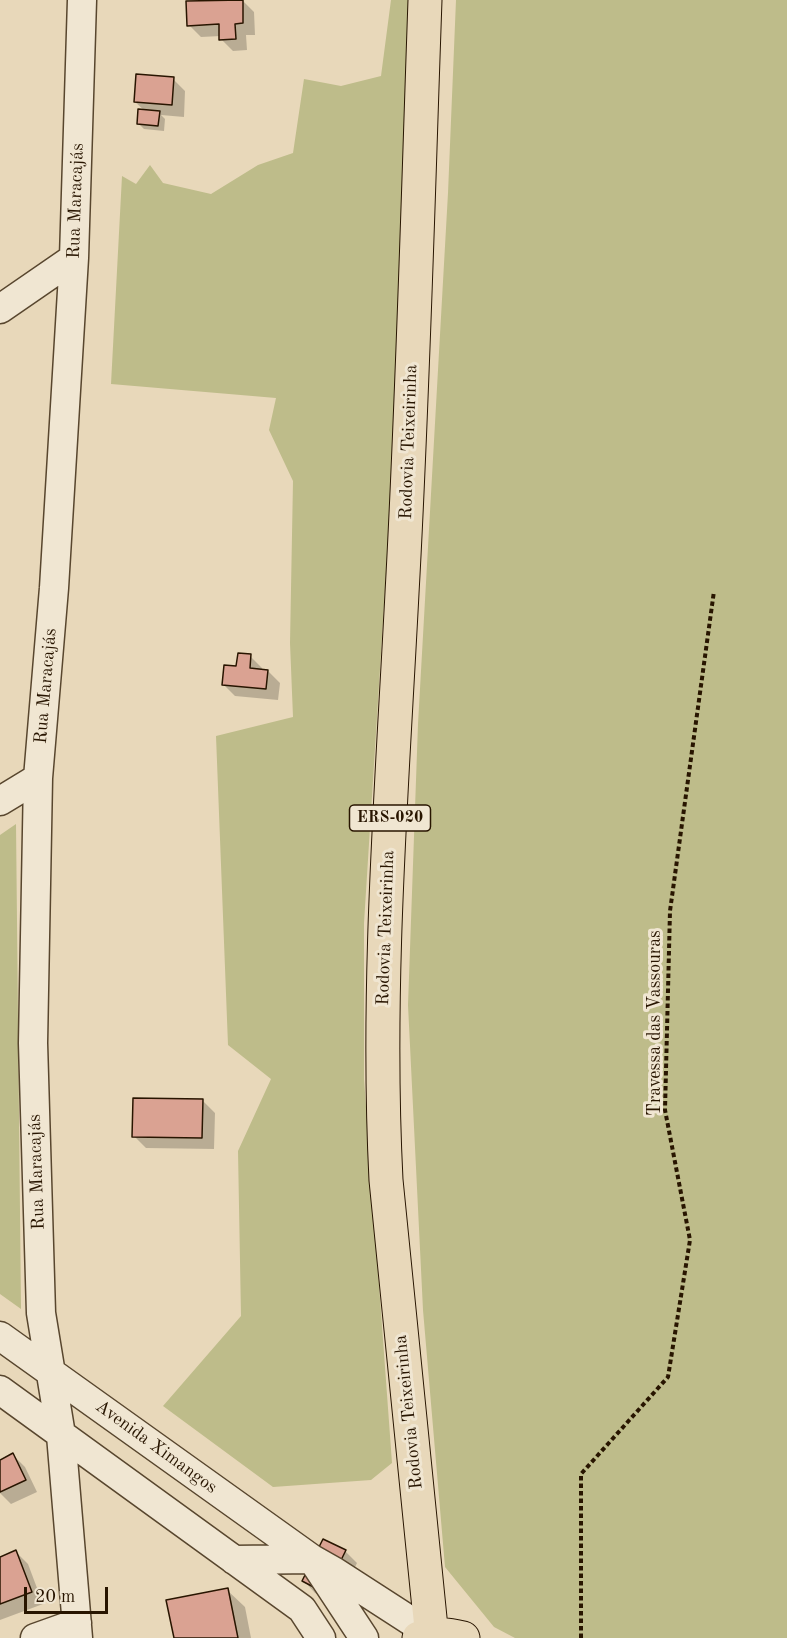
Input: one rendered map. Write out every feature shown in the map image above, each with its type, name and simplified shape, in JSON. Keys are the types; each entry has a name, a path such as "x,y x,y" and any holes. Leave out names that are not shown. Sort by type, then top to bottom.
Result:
{"main road":[{"name":"Rodovia Teixeirinha","path":"425,0 406,507 385,920 382,1111 386,1180 427,1637"},
{"path":"427,1637 445,1634 463,1638"}],"street":[{"name":"Rua Maracajás","path":"78,1630 61,1435 40,1313 33,1043 38,777 54,588 74,258 82,0"},
{"path":"0,309 74,258"},
{"path":"0,801 38,777"},
{"name":"Avenida Ximangos","path":"0,1336 312,1559 364,1638"},
{"path":"0,1390 302,1609 321,1638"},
{"path":"234,1560 312,1559 376,1598 427,1637"},
{"path":"35,1638 78,1630"}],"path":[{"name":"Travessa das Vassouras","path":"581,1638 580,1474 668,1377 690,1239 665,1110 669,911 714,591"}],"shaded area":[{"path":"391,0 411,0 404,220 389,526 364,923 364,1079 392,1463 371,1480 273,1487 163,1406 241,1316 238,1151 271,1079 228,1045 216,736 293,717 290,643 293,481 269,430 276,398 111,384 122,176 136,184 150,165 163,183 211,194 258,165 293,153 304,79 341,86 381,76"},
{"path":"456,0 787,0 787,1638 515,1638 494,1627 445,1567 423,1310 408,1005 418,724 448,193"},
{"path":"16,824 21,1309 0,1294 0,835"}],"building":[{"path":"243,0 243,23 235,24 236,39 219,40 219,24 187,26 186,1"},
{"path":"136,74 174,77 172,105 134,102"},
{"path":"138,109 160,111 158,126 137,124"},
{"path":"238,653 251,654 250,668 268,670 266,689 222,685 224,665 236,666"},
{"path":"133,1098 203,1099 202,1138 132,1137"},
{"path":"13,1453 26,1480 0,1492 0,1460"},
{"path":"323,1539 346,1550 325,1593 302,1581"},
{"path":"16,1550 32,1592 0,1604 0,1557"},
{"path":"228,1588 238,1638 174,1638 166,1600"}]}
